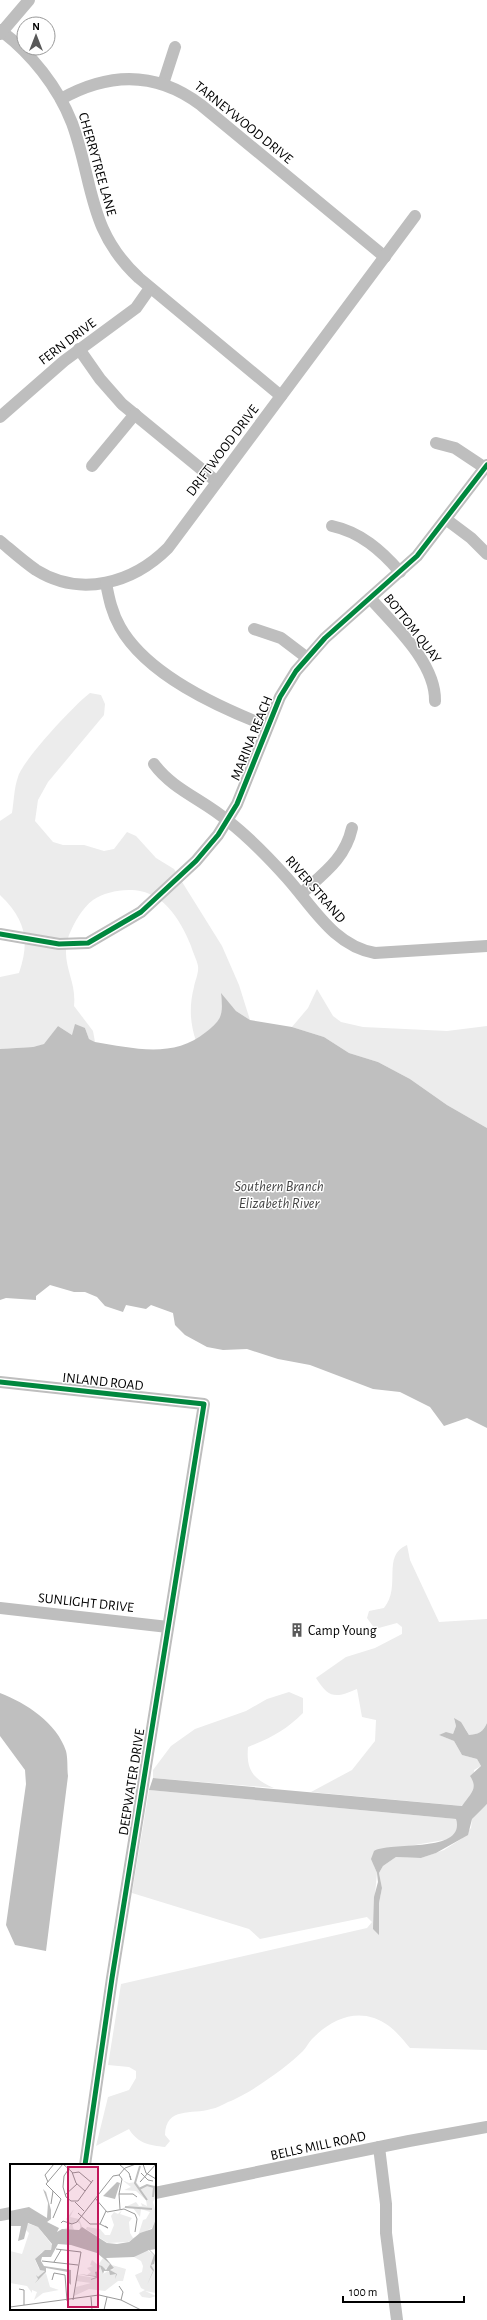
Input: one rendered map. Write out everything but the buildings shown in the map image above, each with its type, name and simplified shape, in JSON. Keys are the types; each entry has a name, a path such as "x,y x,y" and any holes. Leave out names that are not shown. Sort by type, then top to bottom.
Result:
{"street":[{"path":"1,32 29,0"},
{"name":"CHERRYTREE LANE","path":"1,32 37,65 61,100 79,144 93,205 104,234 120,258 150,288 281,396"},
{"path":"163,84 175,47"},
{"name":"TARNEYWOOD DRIVE","path":"61,100 90,85 116,79 137,79 163,84 179,90 201,105 385,257"},
{"name":"DRIFTWOOD DRIVE","path":"0,541 36,570 68,582 106,583 138,572 156,559 168,548 415,216"},
{"name":"FERN DRIVE","path":"0,417 38,382 79,349 136,308 150,288"},
{"path":"79,349 110,392 217,482"},
{"path":"92,466 135,414"},
{"path":"436,443 455,448 486,466"},
{"name":"MARINA REACH","path":"0,934 33,940 76,944 88,943 141,912 171,885 214,842 228,820 249,777 267,726 287,684 306,657 417,556 447,520 486,466"},
{"path":"447,520 471,538 487,554"},
{"path":"332,526 348,529 363,538 384,554 400,572"},
{"path":"106,583 110,604 120,627 142,654 164,672 209,702 267,726"},
{"name":"BOTTOM QUAY","path":"370,598 401,632 428,669 433,685 435,701"},
{"path":"254,629 281,638 306,657"},
{"name":"RIVER STRAND","path":"154,764 167,780 228,820 269,858 336,936 363,951 396,953 487,946"},
{"path":"301,894 339,858 348,845 352,828"},
{"name":"INLAND ROAD","path":"0,1382 204,1404"},
{"name":"DEEPWATER DRIVE","path":"85,2164 112,1978 204,1404"},
{"name":"SUNLIGHT DRIVE","path":"0,1608 168,1627"},
{"name":"BELLS MILL ROAD","path":"156,2193 379,2147 487,2127"},
{"path":"379,2147 386,2204 386,2233 397,2320"},
{"path":"0,2215 10,2213"}],"shaded area":[{"path":"90,693 101,695 105,704 104,715 48,782 38,800 35,821 53,842 63,845 84,845 104,851 114,849 127,832 136,836 156,858 174,869 222,946 239,985 250,1020 236,1011 221,994 223,1011 218,1022 196,1041 192,1028 191,1008 192,994 198,966 185,932 172,911 160,900 140,891 123,890 107,893 89,903 76,921 66,945 67,963 73,987 74,1006 93,1031 95,1042 89,1039 85,1028 72,1035 58,1026 45,1044 33,1047 0,1049 0,977 19,973 25,941 20,922 9,904 0,895 0,821 12,813 18,777 29,759 62,720"},
{"path":"317,989 333,1016 341,1022 363,1027 447,1031 487,1026 487,1128 447,1105 410,1079 378,1062 349,1053 324,1037 292,1027 308,1008"},
{"path":"407,1545 410,1560 439,1622 487,1619 487,1723 484,1729 480,1732 469,1735 465,1728 454,1719 456,1726 453,1734 439,1735 454,1741 462,1755 477,1759 481,1766 474,1770 474,1791 463,1806 311,1792 352,1770 375,1741 376,1720 362,1717 357,1689 344,1694 334,1695 325,1690 316,1678 346,1657 375,1648 402,1634 402,1627 397,1623 375,1629 367,1618 369,1611 384,1608 389,1599 392,1590 393,1564 395,1556 399,1550"},
{"path":"289,1692 303,1698 303,1713 278,1733 248,1747 248,1762 252,1773 261,1781 274,1788 153,1778 153,1770 171,1746 195,1729 246,1711 267,1699"},
{"path":"149,1790 456,1819 456,1830 450,1839 403,1847 388,1847 374,1866 377,1873 374,1905 379,1934 379,1903 382,1888 379,1873 383,1866 396,1857 421,1858 444,1850 461,1839 471,1828 472,1819 487,1804 487,2050 410,2048 392,2028 379,2020 369,2016 348,2017 338,2020 320,2031 303,2051 287,2065 246,2093 215,2108 204,2111 181,2113 175,2116 166,2126 165,2135 170,2141 165,2147 140,2141 129,2129 96,2146 108,2097 129,2090 136,2078 136,2071 129,2067 108,2065 121,1984 367,1928 372,1922 367,1917 260,1939 249,1929 132,1893"}],"water":[{"name":"Southern Branch Elizabeth River","path":"221,993 236,1011 250,1020 292,1027 324,1037 349,1053 378,1062 410,1079 447,1105 487,1128 487,1428 467,1418 444,1426 430,1407 400,1392 373,1389 310,1365 278,1359 247,1349 223,1350 207,1347 185,1335 175,1325 173,1313 151,1305 146,1309 126,1305 123,1312 105,1306 97,1297 85,1292 74,1292 50,1285 36,1296 36,1300 6,1298 0,1300 0,1049 33,1047 44,1044 58,1026 72,1035 75,1024 85,1028 89,1039 95,1042 138,1049 167,1049 180,1046 194,1040 216,1023 221,1016 222,1011"},
{"path":"0,1693 30,1708 48,1723 62,1741 67,1754 68,1776 46,1951 15,1945 6,1925 26,1784 25,1770 0,1736"},
{"path":"454,1718 461,1722 469,1735 480,1732 484,1729 487,1723 487,1804 472,1819 468,1835 436,1853 421,1858 396,1857 383,1866 379,1873 382,1888 379,1903 379,1935 373,1929 374,1897 378,1882 377,1873 371,1859 374,1851 383,1848 439,1842 450,1837 456,1830 456,1819 149,1790 153,1778 462,1806 474,1788 473,1781 470,1776 481,1766 477,1759 462,1755 454,1741 439,1735 446,1732 453,1734 456,1726"}],"cycle path":[{"path":"0,934 59,944 88,943 141,912 196,861 218,835 237,804 280,697 296,671 325,638 417,556 487,465"},
{"path":"0,1382 204,1404 112,1978 85,2164"}],"place":[{"name":"Camp Young","path":"297,1630"}]}
